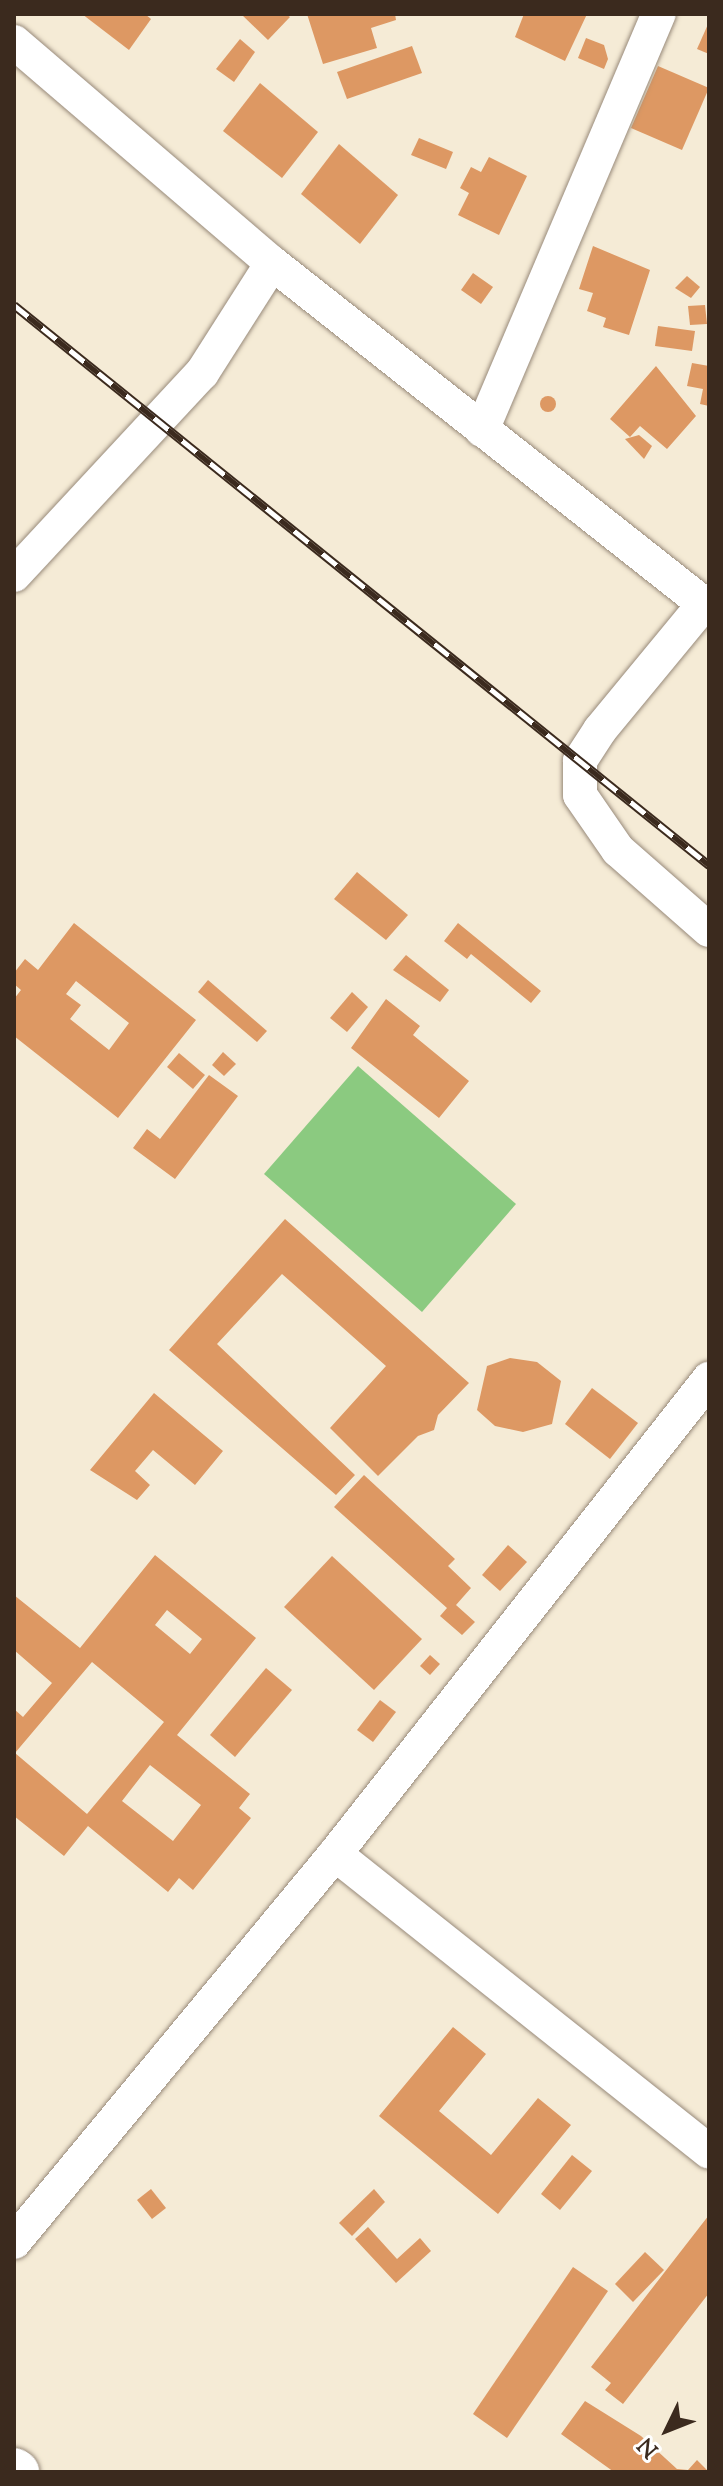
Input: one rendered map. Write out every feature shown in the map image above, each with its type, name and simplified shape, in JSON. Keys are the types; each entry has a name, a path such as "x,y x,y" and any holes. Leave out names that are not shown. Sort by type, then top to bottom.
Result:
{"street":[{"path":"482,430 659,14"},
{"path":"14,42 272,263 706,606 600,730 580,761 580,795 618,850 709,930"},
{"path":"14,575 202,373 272,263"},
{"path":"14,2242 335,1854 709,1379"},
{"path":"335,1854 709,2151"}],"green space":[{"path":"358,1066 516,1204 422,1312 264,1174"}],"building":[{"path":"82,14 145,14 151,19 129,50"},
{"path":"241,14 286,14 290,17 268,40"},
{"path":"307,14 395,14 396,20 371,28 377,48 323,64"},
{"path":"524,14 587,14 565,61 515,37"},
{"path":"709,22 709,54 697,49"},
{"path":"586,38 604,45 608,59 604,69 578,58"},
{"path":"240,39 255,52 234,82 216,69"},
{"path":"412,46 422,73 347,99 337,72"},
{"path":"658,66 709,88 682,150 631,128"},
{"path":"260,83 318,132 282,178 223,131"},
{"path":"419,138 453,152 446,169 411,155"},
{"path":"339,144 398,195 360,244 301,194"},
{"path":"489,157 527,176 499,235 458,215 469,193 460,188 471,167 481,172"},
{"path":"593,246 650,270 629,335 603,327 606,318 587,311 593,293 579,289"},
{"path":"473,273 493,287 481,304 461,290"},
{"path":"687,276 700,287 691,298 675,288"},
{"path":"705,305 707,324 690,325 688,306"},
{"path":"658,326 695,331 692,351 655,346"},
{"path":"692,363 709,366 709,406 700,404 703,389 687,386"},
{"path":"656,366 696,416 667,449 640,426 630,437 610,419"},
{"path":"548,396 556,404 548,412 540,404"},
{"path":"639,435 652,446 644,459 625,439"},
{"path":"357,872 408,915 386,940 334,899"},
{"path":"74,923 196,1020 118,1118 14,1036 14,999 21,990 14,984 14,973 25,959 38,970","holes":["76,981 129,1023 109,1050 70,1019 81,1005 66,994"]},
{"path":"458,923 541,991 531,1003 471,954 467,959 444,941"},
{"path":"406,955 449,990 440,1002 393,970"},
{"path":"208,980 267,1031 257,1042 198,992"},
{"path":"352,992 368,1007 347,1032 330,1018"},
{"path":"386,999 420,1026 413,1035 469,1081 439,1118 351,1048"},
{"path":"223,1052 236,1064 224,1076 212,1065"},
{"path":"179,1053 205,1075 193,1089 167,1067"},
{"path":"209,1075 238,1096 175,1179 133,1148 147,1129 160,1139"},
{"path":"285,1219 469,1383 438,1415 434,1430 418,1436 378,1476 330,1428 386,1366 282,1274 217,1344 355,1475 336,1495 169,1350"},
{"path":"510,1358 537,1362 561,1381 552,1424 523,1432 495,1426 477,1410 487,1366"},
{"path":"592,1388 638,1423 610,1459 565,1424"},
{"path":"154,1393 223,1451 195,1485 153,1450 135,1471 150,1485 137,1500 90,1470"},
{"path":"364,1475 455,1559 448,1566 471,1588 456,1605 475,1622 462,1635 440,1616 447,1608 334,1507"},
{"path":"508,1545 527,1562 500,1591 482,1575"},
{"path":"155,1555 256,1638 177,1735 250,1794 239,1808 251,1818 193,1890 179,1878 168,1892 88,1826 64,1856 14,1816 14,1709 23,1717 52,1683 14,1650 14,1595 80,1648","holes":["167,1610 202,1639 190,1654 155,1625","92,1662 164,1722 87,1814 15,1753","150,1765 201,1805 173,1841 122,1801"]},
{"path":"332,1556 422,1639 374,1690 284,1607"},
{"path":"430,1655 440,1664 430,1675 420,1666"},
{"path":"266,1668 292,1690 235,1757 210,1735"},
{"path":"380,1700 396,1712 373,1742 357,1730"},
{"path":"453,2027 486,2054 439,2111 491,2155 538,2098 571,2125 498,2214 379,2116"},
{"path":"572,2155 592,2171 560,2210 541,2194"},
{"path":"151,2189 166,2208 152,2219 137,2200"},
{"path":"374,2189 385,2202 352,2236 339,2223"},
{"path":"709,2215 709,2293 623,2404 605,2390 611,2383 591,2367"},
{"path":"368,2227 397,2259 420,2238 431,2251 396,2283 355,2239"},
{"path":"645,2252 664,2270 633,2302 615,2284"},
{"path":"573,2267 608,2291 507,2438 473,2414"},
{"path":"585,2401 641,2436 677,2469 688,2470 697,2460 709,2472 614,2472 561,2434"}],"railway":[{"path":"14,305 709,865"}]}
